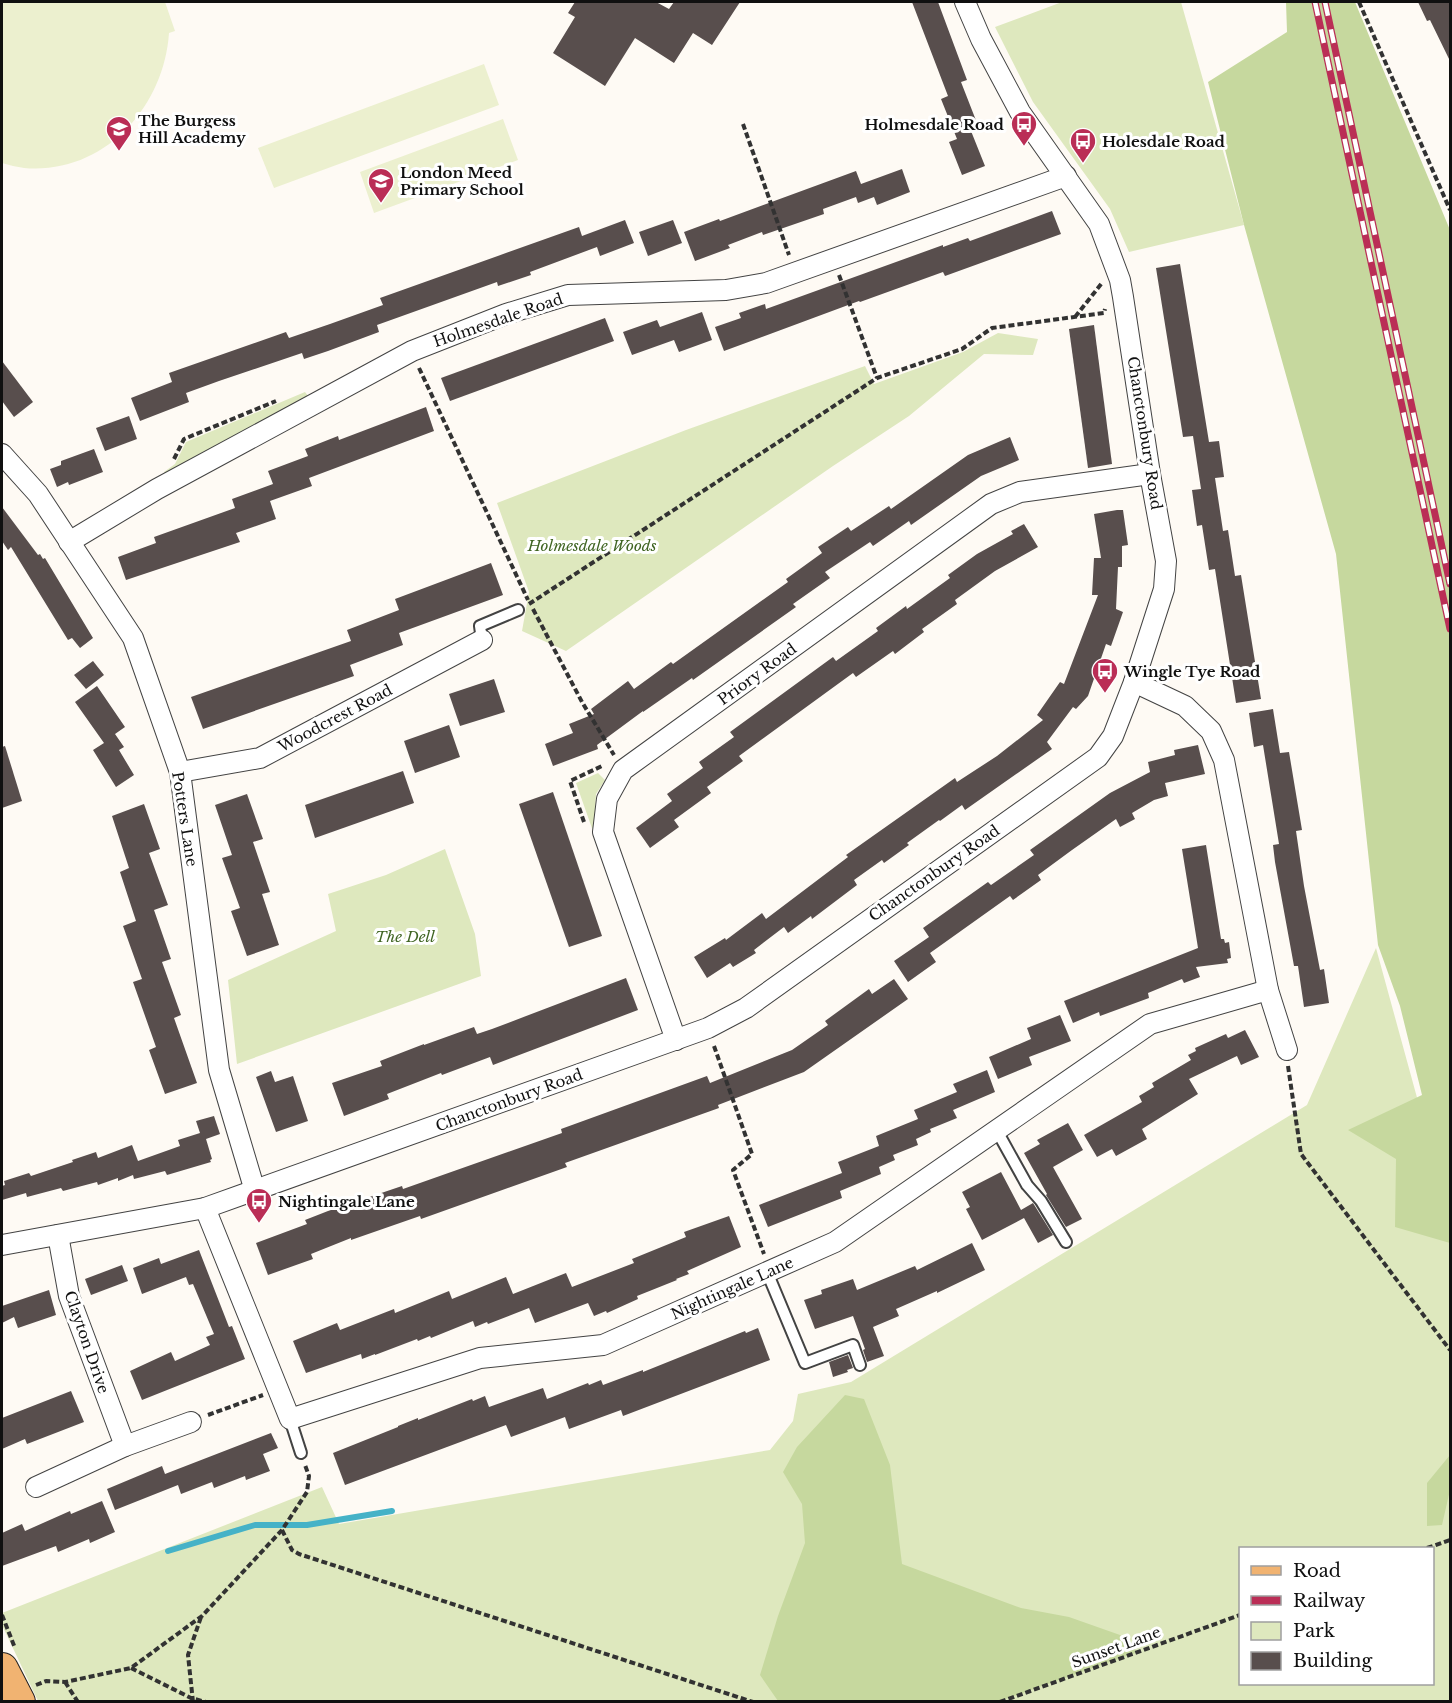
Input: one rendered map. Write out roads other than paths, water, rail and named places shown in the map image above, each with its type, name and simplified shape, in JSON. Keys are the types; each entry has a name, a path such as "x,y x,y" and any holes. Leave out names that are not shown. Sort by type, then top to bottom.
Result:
{"main road":[{"path":"2,1670 25,1694"}],"street":[{"name":"Chanctonbury Road","path":"2,1245 205,1208 708,1028 746,1008 1098,757 1113,736 1134,682 1164,589 1166,561 1150,474 1122,289 1100,224 1020,112 981,39 965,2"},
{"name":"Holmesdale Road","path":"69,542 157,489 411,351 506,314 568,295 726,290 766,283 1066,176"},
{"name":"Potters Lane","path":"2,454 38,494 133,638 180,772 219,1070 255,1191"},
{"name":"Priory Road","path":"676,1040 603,832 607,800 623,770 991,504 1020,492 1150,474"},
{"name":"Woodcrest Road","path":"180,772 260,758 482,640"},
{"path":"1134,682 1185,706 1211,731 1224,760 1268,990 1287,1050"},
{"name":"Nightingale Lane","path":"290,1419 480,1358 603,1345 835,1242 1150,1024 1268,990"},
{"path":"205,1208 290,1419"},
{"name":"Clayton Drive","path":"58,1235 69,1296 125,1446"},
{"path":"36,1487 125,1446 191,1422"}],"lane":[{"path":"482,640 480,626 518,609"},
{"path":"997,1131 1027,1185 1041,1200 1066,1242"},
{"path":"769,1272 805,1363 853,1345 860,1365"},
{"path":"290,1419 301,1453"}],"waterway":[{"path":"168,1551 255,1525 307,1525 392,1511"}],"railway":[{"path":"1315,2 1450,629"},
{"path":"1325,2 1450,584"}],"place":[{"name":"Holmesdale Road","path":"1024,147"},
{"name":"The Burgess Hill Academy","path":"119,152"},
{"name":"Holesdale Road","path":"1083,164"},
{"name":"London Meed Primary School","path":"381,204"},
{"name":"Wingle Tye Road","path":"1105,694"},
{"name":"Nightingale Lane","path":"259,1224"}],"park label":[{"name":"Holmesdale Woods","path":"592,545"},
{"name":"The Dell","path":"405,936"}]}
